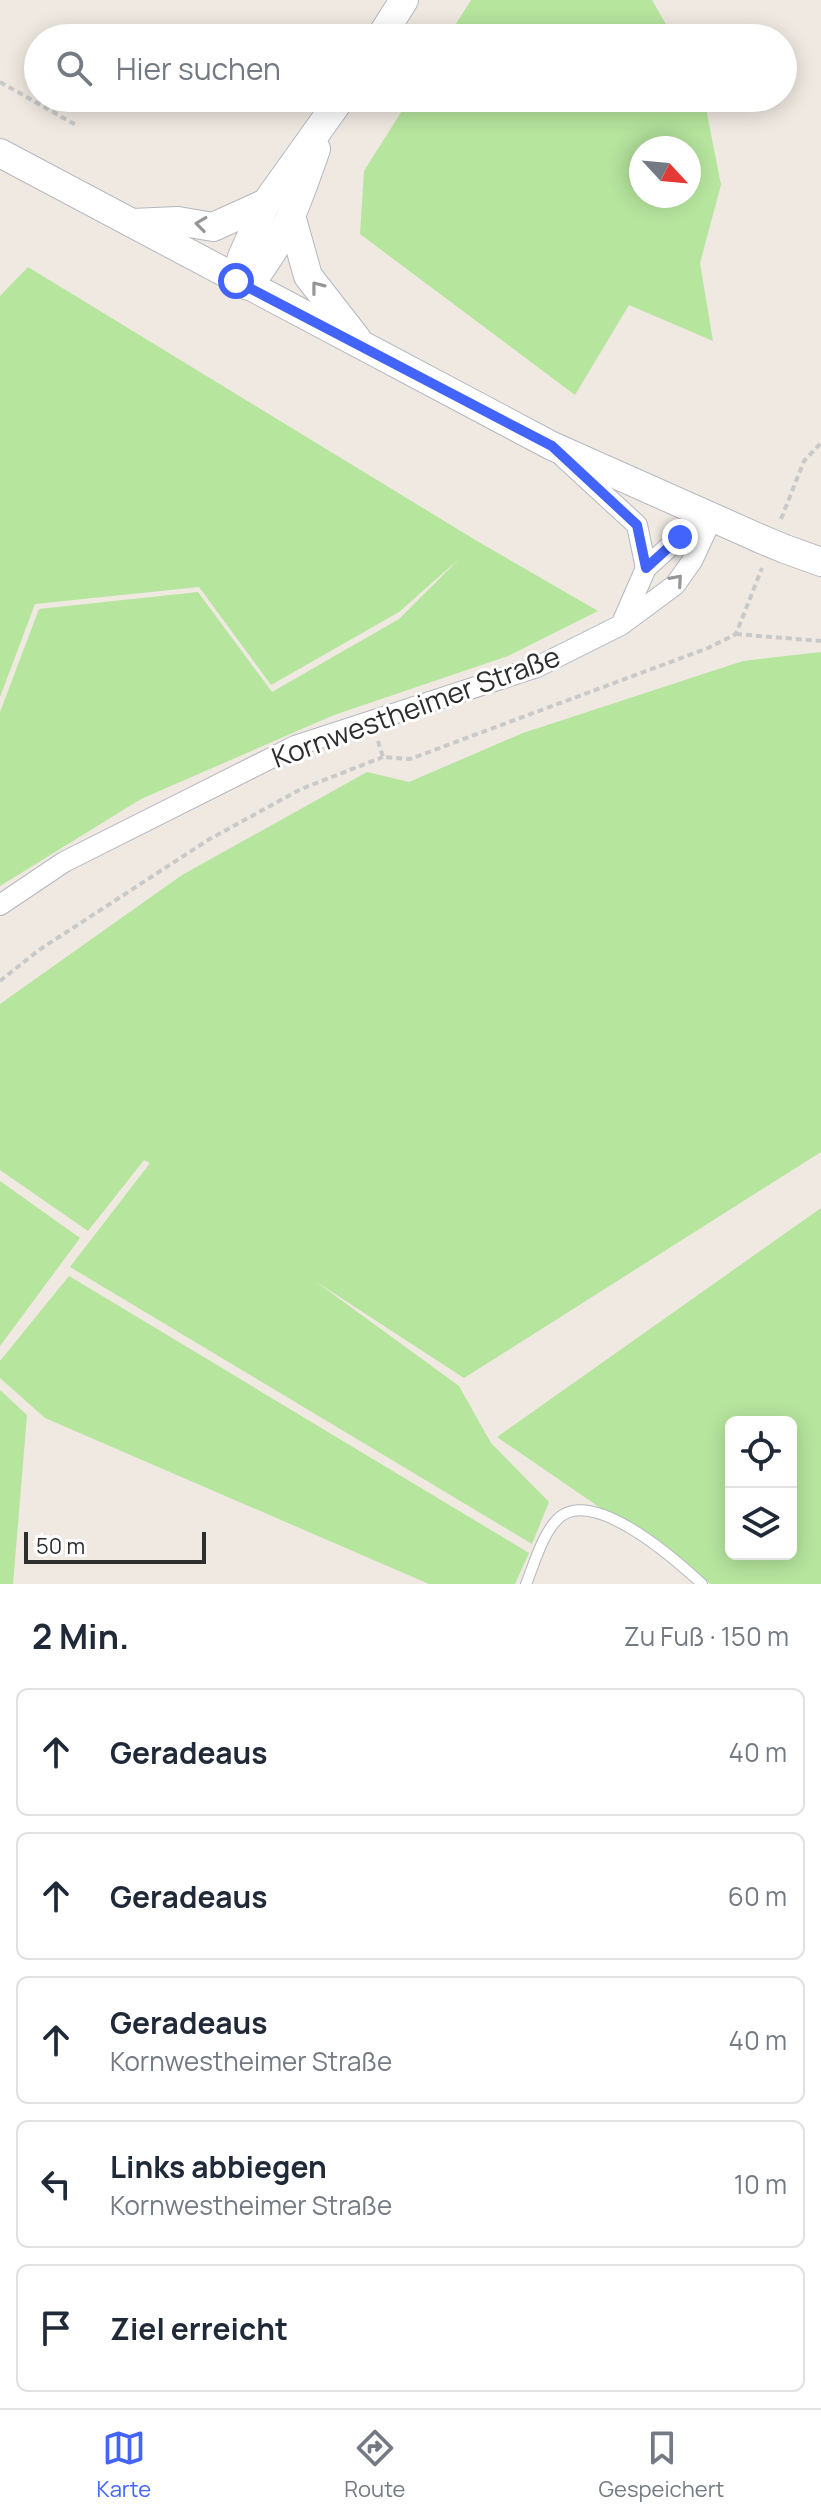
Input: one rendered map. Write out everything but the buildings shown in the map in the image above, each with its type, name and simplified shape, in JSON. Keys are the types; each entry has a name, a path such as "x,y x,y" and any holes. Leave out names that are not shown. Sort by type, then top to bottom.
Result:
{"main road":[{"path":"389,24 404,0"},
{"path":"242,284 242,257 266,203 332,112"},
{"path":"242,284 273,255 292,219 324,125"},
{"path":"0,153 552,446 712,518 821,562"},
{"path":"131,223 178,221 213,227 266,203"},
{"path":"292,219 308,276 362,346"}],"street":[{"path":"552,446 637,525 646,568"},
{"path":"621,625 646,568 680,537 712,518"},
{"name":"Kornwestheimer Straße","path":"0,905 64,862 295,746 537,667 621,625 675,585 692,561 712,518"}],"lane":[{"path":"526,1584 553,1523 564,1514 584,1510 613,1518 669,1556 702,1584"}],"path":[{"path":"0,82 24,96"},
{"path":"53,112 76,125"},
{"path":"736,634 821,641"},
{"path":"0,981 39,950 208,840 301,789 383,757"}],"green space":[{"path":"471,0 652,0 666,24 456,24"},
{"path":"401,112 707,112 721,185 700,263 713,341 629,305 575,395 360,234 364,171"},
{"path":"28,267 477,541 598,611 508,656 334,715 141,799 0,886 0,712 39,609 198,592 272,692 399,619 460,558 399,612 271,685 199,587 35,604 0,697 0,296"},
{"path":"821,652 821,1152 464,1378 315,1281 459,1386 491,1443 549,1502 532,1544 70,1267 150,1163 144,1160 88,1231 0,1170 0,1004 182,875 367,772 409,782 523,733 743,661"},
{"path":"0,1181 80,1238 0,1346"},
{"path":"821,1208 821,1584 711,1584 497,1437"},
{"path":"69,1276 529,1553 515,1584 429,1584 45,1418 0,1378 0,1361"},
{"path":"0,1390 27,1415 13,1584 0,1584"}],"route":[{"path":"236,281 552,446 637,525 646,568 680,537"}]}
